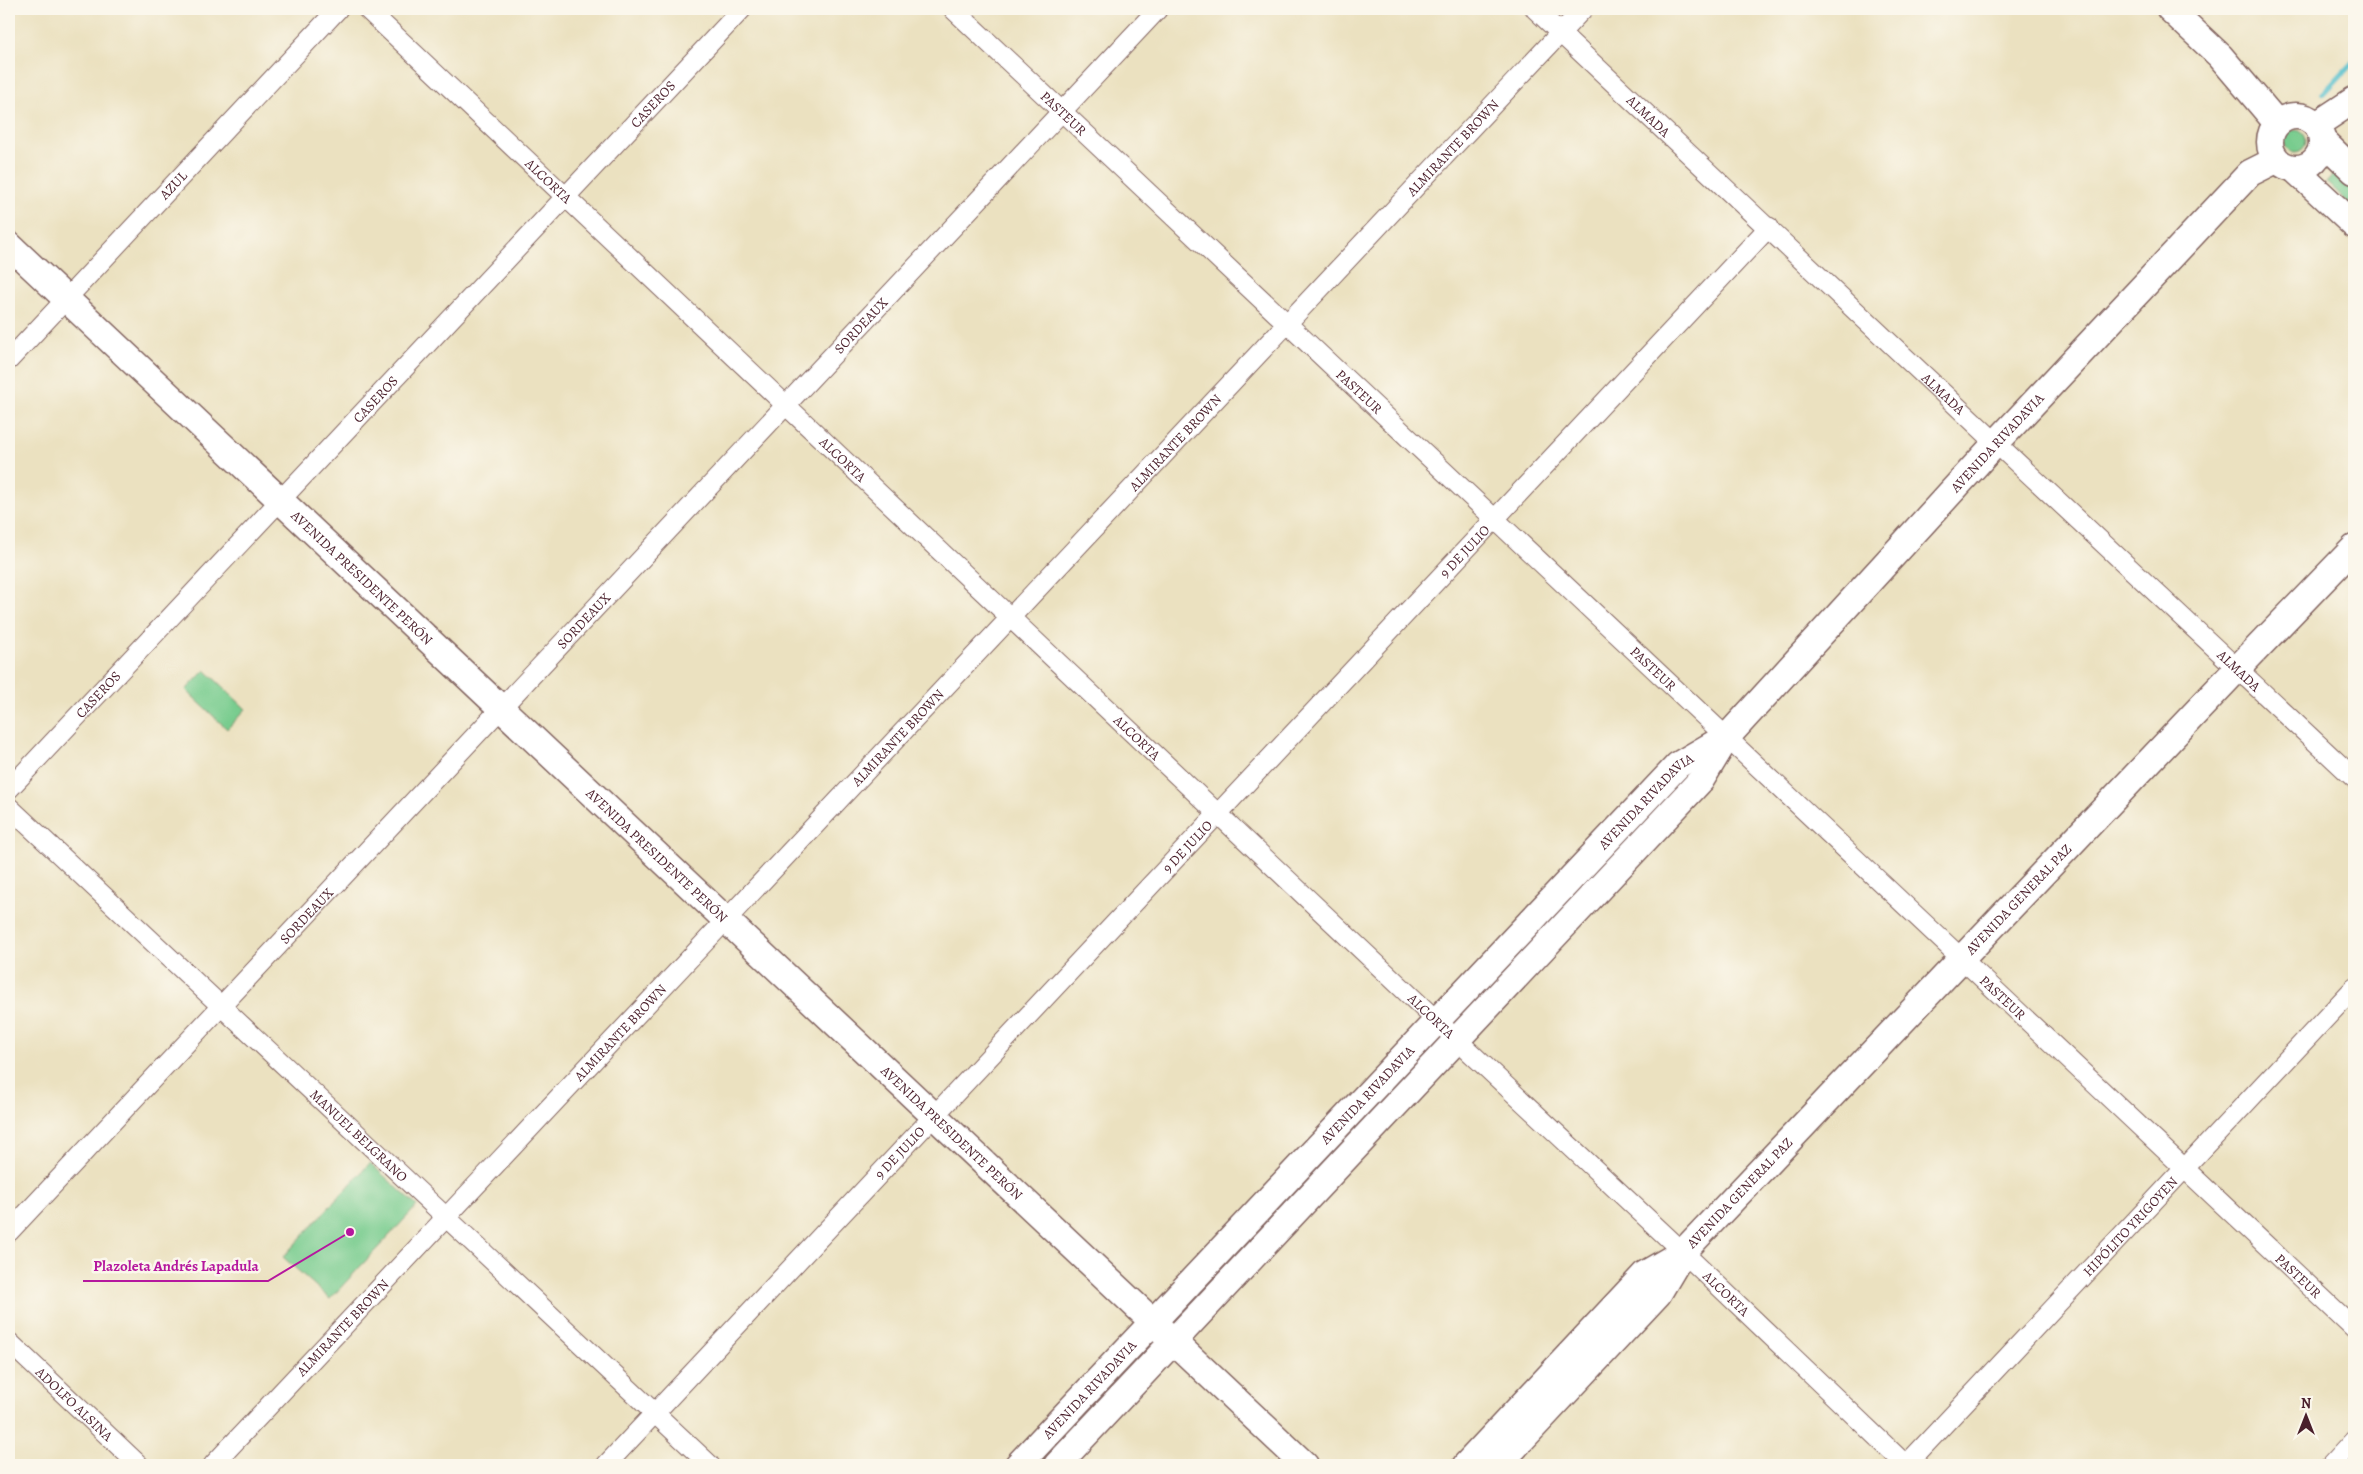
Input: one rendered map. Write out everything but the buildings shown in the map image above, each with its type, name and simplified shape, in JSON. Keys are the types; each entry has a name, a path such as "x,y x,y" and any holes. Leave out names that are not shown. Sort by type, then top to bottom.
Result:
{"main road":[{"path":"2170,9 2220,56 2277,123"},
{"path":"2285,164 2302,168 2314,161 2319,155 2319,133 2354,100"},
{"path":"2354,171 2319,133 2311,121 2300,116 2288,117 2277,123 2270,135 2269,141 2285,164 2354,225"},
{"name":"AVENIDA RIVADAVIA","path":"1057,1465 1701,780 1727,737 1996,443 2250,173 2285,164"},
{"name":"AVENIDA PRESIDENTE PERÓN","path":"9,245 1305,1465"},
{"name":"AVENIDA GENERAL PAZ","path":"1498,1465 1658,1294 1683,1252 2354,548"},
{"name":"AVENIDA RIVADAVIA","path":"1018,1465 1678,765 1727,737"},
{"name":"AVENIDA GENERAL PAZ","path":"1466,1465 1645,1274 1683,1252"}],"street":[{"name":"AZUL","path":"9,360 338,9"},
{"name":"ALCORTA","path":"367,9 1906,1465"},
{"name":"CASEROS","path":"9,789 742,9"},
{"name":"PASTEUR","path":"953,9 2354,1328"},
{"name":"SORDEAUX","path":"9,1232 1158,9"},
{"name":"ALMADA","path":"1536,9 2354,778"},
{"name":"ALMIRANTE BROWN","path":"213,1465 1582,9"},
{"name":"9 DE JULIO","path":"606,1465 1768,228"},
{"name":"MANUEL BELGRANO","path":"9,807 710,1465"},
{"name":"HIPÓLITO YRIGOYEN","path":"1906,1465 2354,988"},
{"name":"ADOLFO ALSINA","path":"9,1342 139,1465"},
{"path":"2331,1465 2354,1440"}],"green space":[{"path":"2295,130 2303,133 2306,141 2303,149 2295,152 2287,149 2284,141 2287,133"},
{"path":"2338,169 2354,185 2354,209 2326,182"},
{"path":"205,670 246,709 227,729 186,690"},
{"path":"1422,1055 1426,1059 1193,1305 1189,1301"},
{"path":"370,1163 417,1206 330,1299 283,1257"},
{"path":"1141,1351 1145,1355 1040,1465 1032,1465"}],"waterway":[{"path":"2324,93 2354,61"}],"place":[{"name":"Plazoleta Andrés Lapadula","path":"350,1232"}]}
